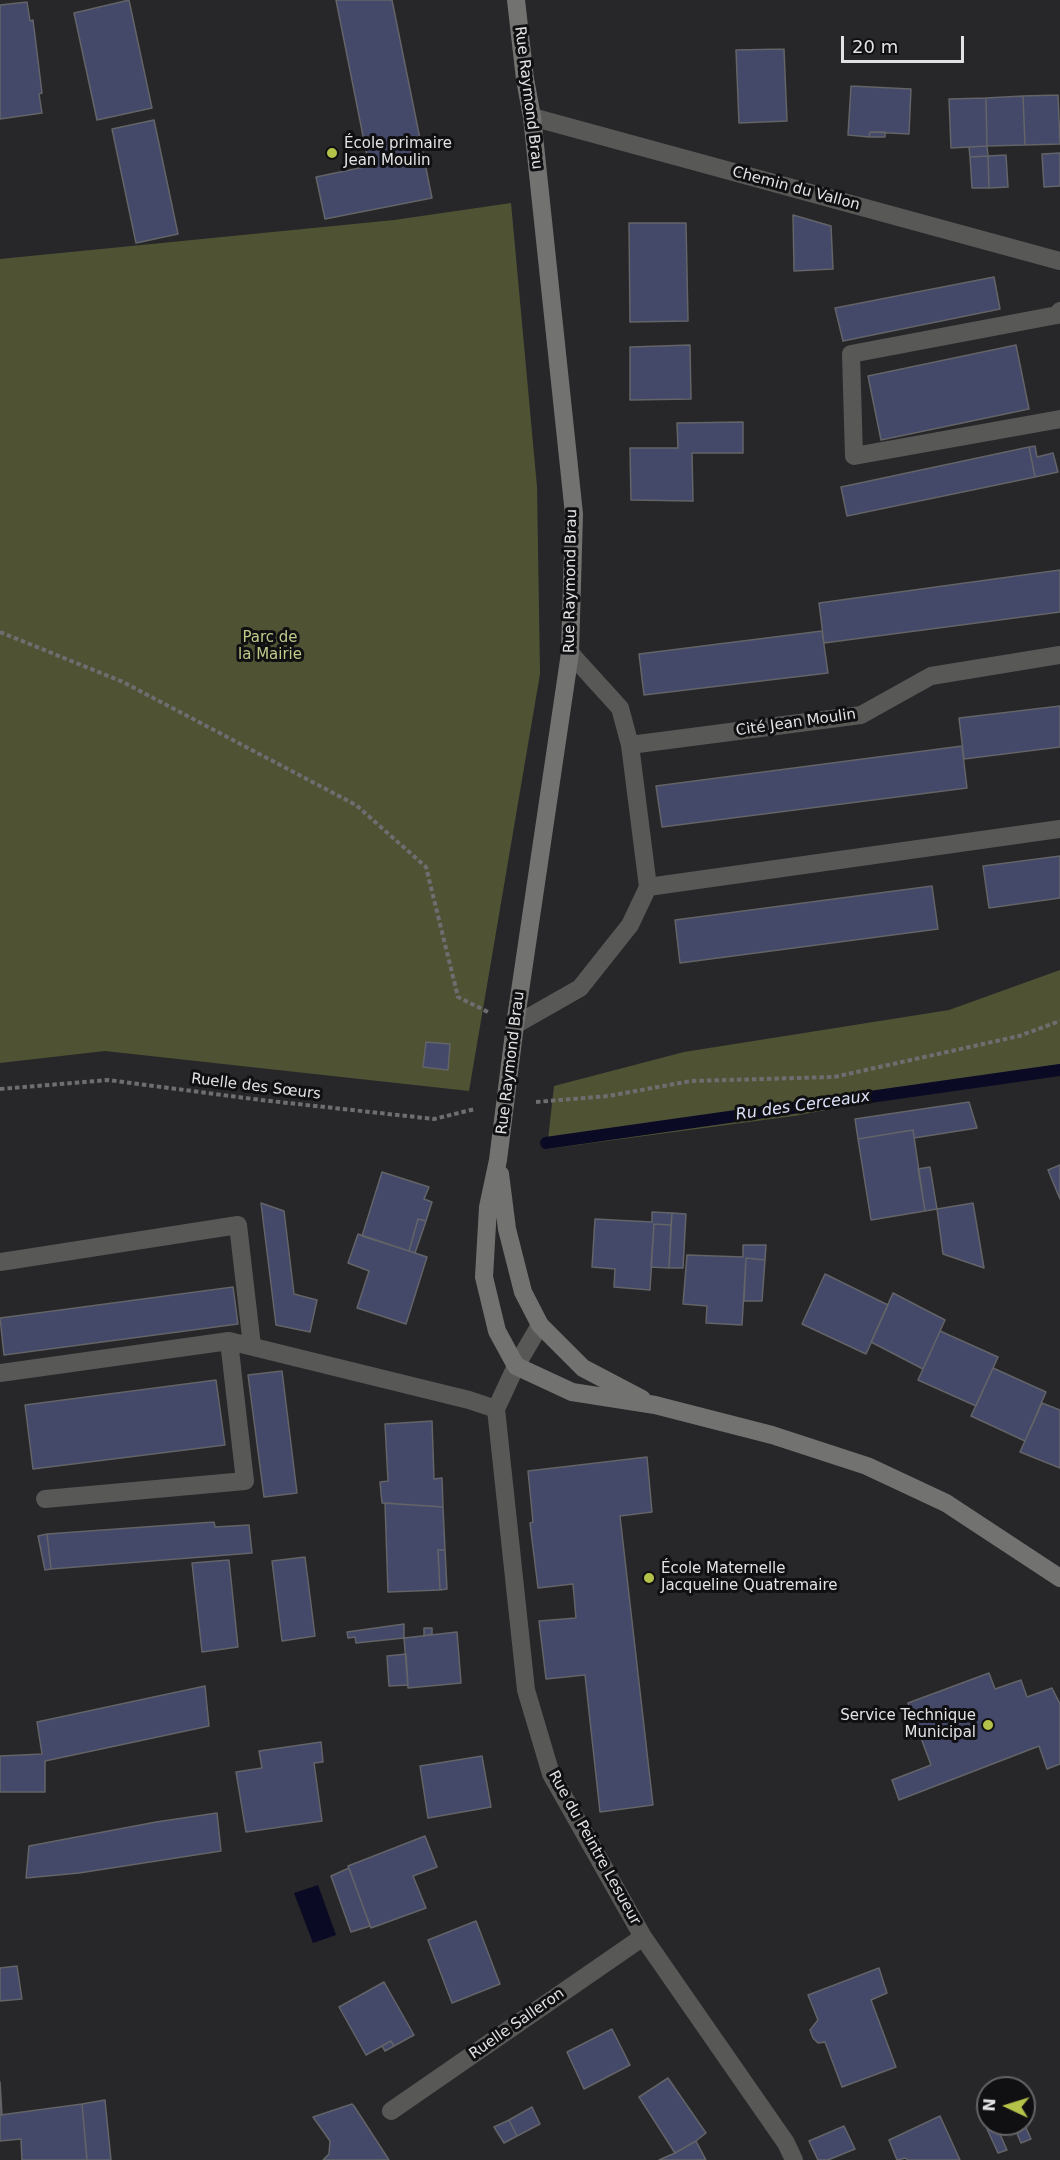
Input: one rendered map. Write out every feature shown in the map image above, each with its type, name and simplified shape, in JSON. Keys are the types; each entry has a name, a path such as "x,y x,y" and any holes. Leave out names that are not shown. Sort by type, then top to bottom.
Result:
{"street":[{"name":"Rue Raymond Brau","path":"516,0 532,117 574,514 570,653 515,1025 507,1102 488,1207 484,1277 497,1331 516,1366 572,1392 654,1405 772,1435 867,1466 946,1503 1059,1574"},
{"name":"Chemin du Vallon","path":"532,117 1060,261"},
{"path":"1060,311 1057,315 851,354 854,456 1060,419"},
{"path":"515,1025 580,988 630,925 648,887 630,745 620,708 570,653"},
{"name":"Cité Jean Moulin","path":"630,745 861,715 931,676 1060,655"},
{"path":"648,887 1060,829"},
{"name":"Rue Raymond Brau","path":"498,1160 507,1229 523,1292 540,1325 583,1368 654,1405"},
{"path":"0,1262 238,1225 252,1346"},
{"path":"0,1373 229,1341 469,1400 496,1409 516,1366 540,1325"},
{"path":"45,1499 244,1481 229,1341"},
{"name":"Rue du Peintre Lesueur","path":"496,1409 526,1690 551,1774 643,1937 786,2143 794,2160"},
{"name":"Ruelle Salleron","path":"391,2111 643,1937"}],"path":[{"path":"0,632 123,682 356,805 426,867 458,997 515,1025"},
{"name":"Ruelle des Sœurs","path":"0,1089 108,1080 434,1119 507,1102 548,1102 608,1096 691,1081 834,1077 1018,1036 1060,1021"}],"green space":[{"name":"Parc de la Mairie","path":"511,203 537,487 540,674 469,1091 105,1051 0,1063 0,259 394,220"},
{"path":"1060,970 1060,1066 794,1116 547,1149 554,1086 684,1052 949,1010"}],"water":[{"path":"318,1885 336,1935 313,1943 294,1893"}],"building":[{"path":"129,0 152,108 97,120 74,13"},
{"path":"336,0 392,0 432,198 325,219 316,177 369,166"},
{"path":"27,2 30,21 33,20 42,93 39,94 42,113 0,119 0,5"},
{"path":"784,49 787,121 739,123 736,50"},
{"path":"851,86 911,89 909,134 870,132 869,137 848,135"},
{"path":"1058,95 1060,144 1025,145 1023,96"},
{"path":"1023,96 1025,145 987,146 986,98"},
{"path":"986,98 987,146 951,148 949,99"},
{"path":"154,120 178,234 136,243 112,129"},
{"path":"870,132 885,132 885,137 869,137"},
{"path":"987,146 988,156 970,157 969,147"},
{"path":"1060,153 1060,186 1044,187 1042,154"},
{"path":"1006,155 1008,187 989,188 988,156"},
{"path":"988,156 989,188 972,188 970,157"},
{"path":"793,215 831,226 833,269 794,271"},
{"path":"629,223 686,223 688,321 630,322"},
{"path":"994,277 1000,309 843,341 835,308"},
{"path":"690,345 691,399 630,400 630,347"},
{"path":"1016,345 1029,409 881,440 868,376"},
{"path":"743,422 743,453 692,453 693,501 631,500 630,448 678,448 677,423"},
{"path":"1035,446 1037,457 1053,453 1058,472 1035,477 1029,447"},
{"path":"1029,447 1035,477 847,516 841,487"},
{"path":"1060,570 1060,612 824,643 819,603"},
{"path":"822,631 828,673 644,695 639,654"},
{"path":"1060,706 1060,747 964,759 959,718"},
{"path":"962,746 967,788 662,827 656,786"},
{"path":"1060,856 1060,898 989,908 983,866"},
{"path":"932,886 938,929 680,963 675,920"},
{"path":"426,1042 450,1044 448,1070 423,1067"},
{"path":"969,1102 977,1128 914,1138 913,1130 858,1139 855,1119"},
{"path":"913,1130 925,1211 871,1220 858,1139"},
{"path":"1060,1165 1060,1199 1048,1170"},
{"path":"930,1167 937,1209 925,1211 918,1169"},
{"path":"382,1172 429,1187 424,1199 432,1202 426,1221 418,1219 409,1251 362,1236"},
{"path":"261,1203 284,1211 294,1294 317,1300 310,1332 276,1325"},
{"path":"973,1203 984,1268 943,1254 937,1209"},
{"path":"652,1212 672,1213 671,1225 654,1224 650,1290 614,1287 615,1269 592,1267 595,1219 652,1222"},
{"path":"672,1213 686,1214 683,1268 669,1268"},
{"path":"418,1219 426,1221 415,1253 409,1251"},
{"path":"654,1224 671,1225 669,1268 651,1267"},
{"path":"358,1234 427,1257 406,1324 357,1308 369,1271 348,1263"},
{"path":"743,1245 766,1245 765,1260 746,1258 742,1325 706,1323 707,1306 683,1304 687,1255 743,1257"},
{"path":"746,1258 765,1260 762,1301 744,1301"},
{"path":"825,1274 888,1305 866,1354 802,1324"},
{"path":"233,1287 238,1324 4,1355 0,1318"},
{"path":"893,1293 945,1320 923,1369 871,1342"},
{"path":"940,1331 998,1357 976,1406 918,1380"},
{"path":"993,1368 1046,1392 1025,1441 971,1416"},
{"path":"282,1371 297,1493 264,1497 248,1375"},
{"path":"216,1380 225,1445 33,1469 25,1405"},
{"path":"1042,1403 1060,1410 1060,1468 1020,1452"},
{"path":"432,1421 434,1479 442,1478 443,1507 382,1503 380,1482 388,1481 385,1424"},
{"path":"647,1457 652,1512 620,1516 653,1805 600,1812 585,1675 546,1679 539,1621 576,1618 573,1584 538,1588 530,1523 533,1522 528,1471"},
{"path":"385,1503 443,1507 445,1550 438,1550 440,1590 388,1592"},
{"path":"214,1522 215,1527 249,1525 252,1553 51,1569 47,1534"},
{"path":"47,1534 51,1569 45,1570 38,1536"},
{"path":"438,1550 445,1550 447,1589 440,1590"},
{"path":"305,1557 315,1636 282,1641 272,1561"},
{"path":"229,1560 238,1647 202,1652 192,1563"},
{"path":"404,1624 404,1638 356,1643 355,1637 348,1638 347,1632"},
{"path":"424,1628 432,1628 432,1634 424,1636"},
{"path":"457,1632 461,1683 408,1688 404,1638"},
{"path":"406,1654 408,1685 389,1686 387,1656"},
{"name":"Service Technique Municipal","path":"989,1673 995,1689 1021,1680 1027,1697 1052,1688 1060,1704 1060,1764 1047,1769 1039,1746 899,1800 892,1780 931,1765 908,1703"},
{"path":"205,1686 209,1726 45,1761 45,1792 0,1792 0,1756 42,1754 37,1722"},
{"path":"321,1742 323,1762 314,1763 322,1821 246,1832 236,1772 262,1768 259,1751"},
{"path":"482,1756 491,1807 428,1818 420,1766"},
{"path":"217,1813 221,1851 79,1873 26,1878 29,1846"},
{"path":"425,1836 437,1867 413,1876 426,1908 371,1928 348,1866"},
{"path":"349,1868 370,1926 351,1932 331,1876"},
{"path":"476,1921 500,1984 452,2003 428,1940"},
{"path":"17,1966 22,1999 0,2001 0,1968"},
{"path":"879,1968 887,1993 871,2000 896,2067 842,2087 825,2042 818,2043 810,2030 818,2020 808,1995"},
{"path":"384,1982 414,2035 394,2046 391,2041 366,2055 339,2007"},
{"path":"612,2029 630,2065 584,2089 567,2052"},
{"path":"391,2041 394,2046 385,2051 382,2046"},
{"path":"668,2078 706,2133 675,2153 639,2097"},
{"path":"0,2082 2,2115 0,2115"},
{"path":"105,2100 111,2160 87,2160 82,2104"},
{"path":"82,2104 87,2160 22,2160 21,2139 0,2141 0,2115"},
{"path":"352,2104 389,2160 323,2160 329,2154 330,2141 313,2117"},
{"path":"532,2107 540,2124 517,2136 509,2120"},
{"path":"940,2116 960,2160 907,2160 906,2158 897,2160 889,2140"},
{"path":"509,2120 517,2136 504,2143 494,2127"},
{"path":"844,2126 855,2149 828,2160 818,2160 809,2141"},
{"path":"990,2136 1001,2136 1007,2150 998,2153"},
{"path":"1018,2136 1030,2136 1031,2139 1021,2143"},
{"path":"696,2141 706,2160 659,2160 675,2153"}],"waterway":[{"name":"Ru des Cerceaux","path":"546,1143 1060,1070"}],"place":[{"name":"École primaire Jean Moulin","path":"332,153"},
{"name":"École Maternelle Jacqueline Quatremaire","path":"649,1578"},
{"name":"Service Technique Municipal","path":"988,1725"}]}
